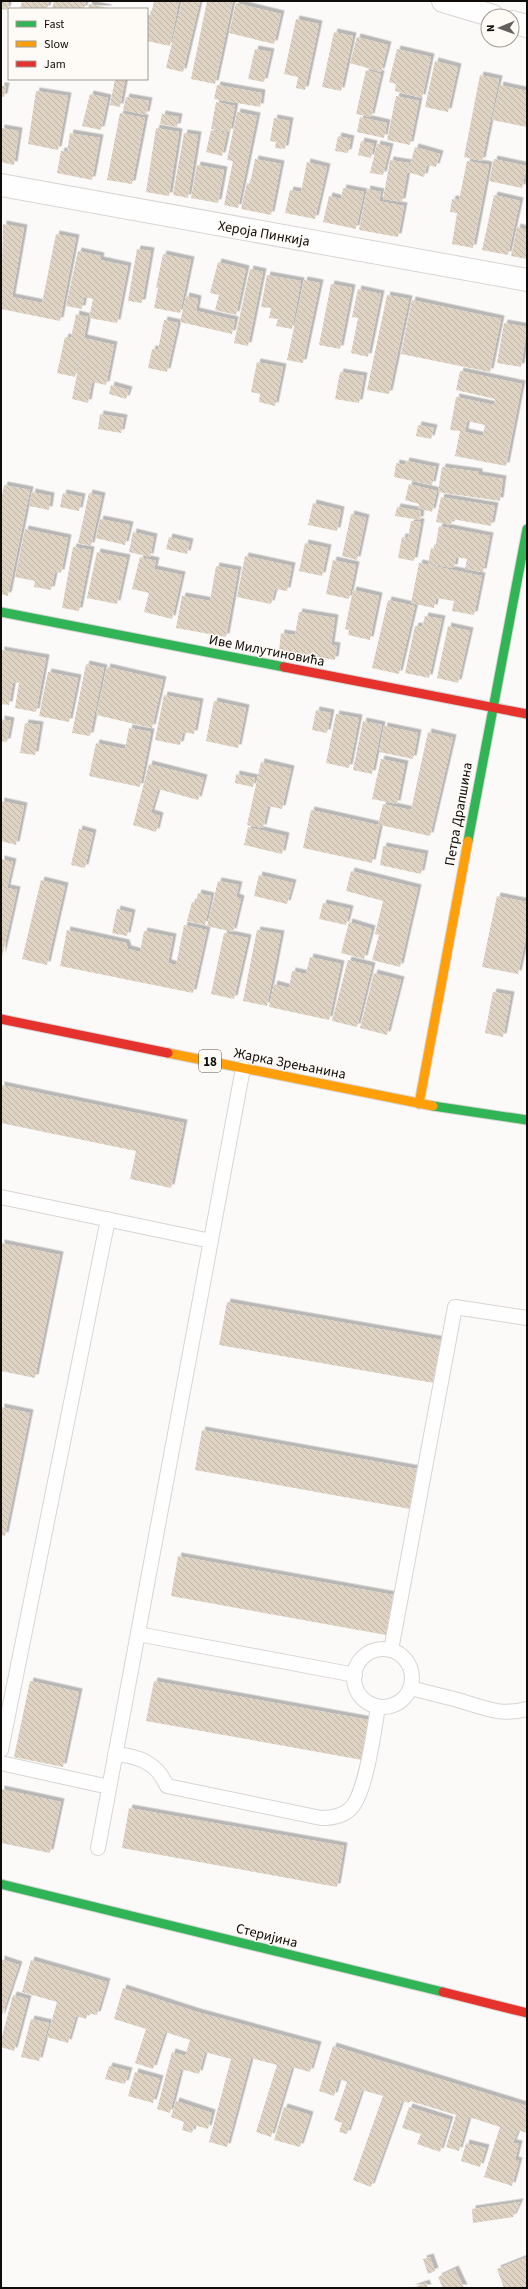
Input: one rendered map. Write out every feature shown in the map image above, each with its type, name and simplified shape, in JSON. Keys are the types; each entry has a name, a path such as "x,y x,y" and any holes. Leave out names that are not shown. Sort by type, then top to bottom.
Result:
{"street":[{"path":"443,1 480,12"},
{"name":"Хероја Пинкија","path":"1,185 527,280"},
{"name":"Петра Драпшина","path":"419,1104 492,708 527,529"},
{"name":"Иве Милутиновића","path":"1,612 527,714"},
{"name":"Жарка Зрењанина","path":"1,1019 419,1104 527,1120"},
{"name":"Стеријина","path":"1,1884 527,2013"}],"lane":[{"path":"98,1848 243,1068"},
{"path":"1,1197 210,1241"},
{"path":"1,1750 108,1219"},
{"path":"391,1650 455,1307 527,1318"},
{"path":"138,1634 355,1675"},
{"path":"391,1650 407,1662 411,1670 410,1688 398,1703 378,1707 368,1703 360,1695 356,1686 355,1675 357,1666 363,1658 371,1652 391,1650"},
{"path":"410,1688 460,1701 486,1710 512,1713 527,1709"},
{"path":"115,1754 139,1757 149,1763 163,1777 167,1786 321,1818 335,1817 350,1810 361,1792 378,1707"},
{"path":"1,1763 109,1787"}],"building":[{"path":"1,1 9,1 7,10 1,9"},
{"path":"22,1 49,1 47,8 20,8"},
{"path":"54,1 86,1 84,8 52,8"},
{"path":"154,1 179,1 170,46 148,41 148,14 151,15"},
{"path":"182,1 200,1 183,72 166,68"},
{"path":"207,1 233,1 215,84 191,79"},
{"path":"236,3 281,14 274,44 229,33"},
{"path":"89,4 108,8 88,8"},
{"path":"296,19 319,24 305,90 296,88 298,77 284,74"},
{"path":"334,32 353,36 341,91 322,87"},
{"path":"357,37 388,45 381,72 350,63"},
{"path":"255,49 271,52 264,82 248,79"},
{"path":"397,49 431,57 422,98 395,91 396,84 389,82"},
{"path":"435,61 458,67 448,112 425,107"},
{"path":"366,70 381,74 371,117 356,114"},
{"path":"480,75 499,79 482,161 464,157"},
{"path":"115,80 125,80 120,107 110,105"},
{"path":"217,85 262,93 260,107 214,99"},
{"path":"500,85 527,91 527,127 492,120"},
{"path":"1,86 6,86 4,97 1,97"},
{"path":"36,91 68,96 58,150 28,144"},
{"path":"90,94 108,98 101,130 82,126"},
{"path":"396,96 419,101 410,145 387,140"},
{"path":"126,97 149,101 146,115 123,110"},
{"path":"216,102 235,106 230,132 211,129"},
{"path":"237,112 257,116 238,208 224,205 233,161 227,160"},
{"path":"120,113 145,118 132,184 107,180"},
{"path":"162,114 179,117 177,127 160,124"},
{"path":"360,117 387,123 384,138 357,132"},
{"path":"274,118 290,121 285,149 275,148 276,142 270,141"},
{"path":"1,128 19,131 14,165 1,162"},
{"path":"156,128 179,132 169,196 146,192"},
{"path":"211,130 227,133 222,156 206,152"},
{"path":"70,133 100,138 92,180 57,173 61,151 67,152"},
{"path":"184,133 198,135 188,198 173,195"},
{"path":"338,136 351,139 348,153 335,151"},
{"path":"361,141 374,144 371,158 358,155"},
{"path":"377,144 390,147 383,175 370,173"},
{"path":"415,147 440,154 436,167 427,165 424,177 408,172"},
{"path":"255,159 281,164 271,215 241,209 247,183 250,184"},
{"path":"494,159 527,166 522,188 489,181"},
{"path":"390,160 409,163 402,202 383,199"},
{"path":"467,161 489,165 473,248 452,244 457,213 450,212 452,199 459,200"},
{"path":"307,162 327,167 315,219 285,213 290,190 301,192"},
{"path":"197,165 224,170 218,203 191,198"},
{"path":"343,188 364,192 356,229 323,222 329,196 341,199"},
{"path":"367,189 381,192 379,201 404,206 398,237 359,230"},
{"path":"494,195 520,201 508,255 482,250"},
{"path":"3,224 24,228 12,297 42,303 56,234 76,238 60,321 1,309"},
{"path":"517,227 527,230 527,259 511,256"},
{"path":"137,249 151,251 142,303 128,301"},
{"path":"78,251 101,256 100,260 128,266 117,323 89,318 93,299 84,297 82,309 66,306"},
{"path":"163,254 191,260 180,313 154,308 158,288 156,288"},
{"path":"218,262 246,269 236,315 215,310 219,295 210,293"},
{"path":"250,269 263,272 248,346 234,343"},
{"path":"267,275 301,281 292,329 276,326 278,319 269,318 271,308 261,307"},
{"path":"304,280 320,283 303,363 287,360"},
{"path":"331,284 352,288 340,349 319,345"},
{"path":"358,289 381,294 368,357 351,353 358,318 352,317"},
{"path":"387,295 409,299 389,394 367,390"},
{"path":"186,296 198,299 196,311 235,320 232,334 180,322"},
{"path":"412,300 501,319 490,372 401,354"},
{"path":"76,314 88,317 84,338 114,345 106,385 92,382 88,403 72,399 84,340 75,377 57,373 65,337 71,338"},
{"path":"164,320 178,323 167,372 148,368 152,349 158,350"},
{"path":"504,323 527,327 521,367 497,363"},
{"path":"257,362 283,367 275,406 259,402 260,394 251,392"},
{"path":"460,371 522,384 506,466 455,456 460,431 450,430 456,397 494,405 495,399 456,390","holes":["467,421 485,425 483,436 465,432"]},
{"path":"340,372 364,376 359,403 335,399"},
{"path":"111,385 129,390 126,399 109,394"},
{"path":"100,414 124,418 121,433 98,429"},
{"path":"418,425 434,428 431,439 416,436"},
{"path":"406,461 436,467 432,485 394,477 396,463 405,465"},
{"path":"442,467 479,472 479,475 503,479 500,501 438,492"},
{"path":"409,484 437,491 432,512 418,508 419,504 405,500"},
{"path":"4,485 30,490 8,596 1,594 1,501"},
{"path":"32,492 51,496 49,510 29,506"},
{"path":"63,493 82,497 79,511 60,507"},
{"path":"89,493 102,496 91,546 78,543"},
{"path":"441,497 495,506 491,526 452,519 451,525 436,522"},
{"path":"313,503 341,510 337,531 308,525"},
{"path":"397,507 421,511 420,520 395,516"},
{"path":"351,514 366,518 357,560 342,556"},
{"path":"100,519 130,525 125,545 96,538"},
{"path":"411,521 421,522 414,561 398,558 402,537 408,538"},
{"path":"439,526 490,536 483,572 465,569 467,559 456,557 454,568 428,564 431,548 435,549"},
{"path":"25,529 68,538 61,573 55,572 51,590 34,587 35,581 15,577"},
{"path":"133,532 154,537 150,557 129,552"},
{"path":"169,537 190,542 187,554 166,549"},
{"path":"305,543 328,548 322,576 299,571"},
{"path":"73,547 91,550 79,611 62,608"},
{"path":"97,552 127,558 117,604 87,598"},
{"path":"245,556 292,566 287,591 275,589 271,604 237,597"},
{"path":"140,557 156,561 154,569 182,575 172,619 144,612 149,593 132,589"},
{"path":"333,560 356,565 349,599 326,594"},
{"path":"419,563 482,576 474,615 452,611 454,601 436,598 434,608 411,603"},
{"path":"216,566 238,570 226,637 176,628 182,596 210,601"},
{"path":"353,590 379,596 370,640 348,635 349,630 345,629"},
{"path":"388,600 415,606 399,674 372,668"},
{"path":"299,612 335,618 331,645 337,646 335,660 279,651 281,633 295,635"},
{"path":"425,616 442,619 429,678 405,673 415,626 422,627"},
{"path":"448,626 470,631 458,683 437,678"},
{"path":"1,650 46,658 36,712 15,708 19,683 13,682 9,705 1,704"},
{"path":"86,664 104,668 90,736 72,733"},
{"path":"107,667 163,680 152,728 96,715"},
{"path":"48,672 78,678 69,722 39,716"},
{"path":"164,695 200,702 194,734 183,732 180,745 155,740"},
{"path":"214,701 246,708 238,748 206,741"},
{"path":"316,710 331,713 327,733 312,730"},
{"path":"336,714 359,718 349,768 326,763"},
{"path":"1,719 11,721 7,742 1,741"},
{"path":"363,721 382,725 372,774 353,770"},
{"path":"25,723 40,725 35,755 20,753"},
{"path":"384,726 418,733 413,759 379,752"},
{"path":"129,728 151,732 140,787 89,776 96,743 125,749"},
{"path":"428,732 453,738 430,836 380,825 372,863 303,848 311,810 378,825 383,804 411,810"},
{"path":"381,759 405,764 397,804 372,799"},
{"path":"261,762 291,769 282,809 268,806 263,828 247,825"},
{"path":"149,764 204,778 198,800 158,789 151,813 160,816 156,832 133,825"},
{"path":"236,774 255,778 253,787 235,783"},
{"path":"1,801 24,806 16,845 1,841"},
{"path":"248,827 286,836 282,854 244,845"},
{"path":"79,829 93,833 85,868 71,865"},
{"path":"383,846 425,854 421,874 380,865"},
{"path":"1,859 13,862 7,888 17,890 2,957"},
{"path":"351,871 418,888 400,967 372,960 379,935 375,934 383,901 346,891"},
{"path":"259,875 293,883 287,904 254,896"},
{"path":"41,880 65,886 47,965 22,959"},
{"path":"218,881 239,885 236,897 241,899 233,932 207,926"},
{"path":"198,893 211,896 205,925 187,921 192,902 196,903"},
{"path":"497,896 527,902 527,933 518,974 482,967"},
{"path":"323,903 350,909 346,925 319,919"},
{"path":"117,909 132,913 127,936 112,933"},
{"path":"349,922 372,929 364,959 341,953"},
{"path":"184,925 207,930 193,993 60,966 67,930 126,943 128,949 140,952 144,931 173,937 168,963 176,965"},
{"path":"257,930 281,934 267,1006 243,1001"},
{"path":"224,933 248,938 234,999 211,994"},
{"path":"310,957 341,964 329,1020 269,1007 274,984 289,988 292,971 306,974"},
{"path":"348,960 372,966 357,1027 332,1021"},
{"path":"374,973 401,980 387,1035 360,1028"},
{"path":"493,992 511,995 503,1037 485,1033"},
{"path":"1,1085 184,1123 171,1188 130,1179 136,1151 1,1123"},
{"path":"1,1243 60,1255 35,1378 1,1371"},
{"path":"227,1302 442,1340 434,1383 219,1345"},
{"path":"1,1407 30,1413 5,1536 1,1535"},
{"path":"202,1430 417,1469 410,1509 195,1470"},
{"path":"178,1556 393,1595 386,1635 171,1596"},
{"path":"30,1681 79,1692 63,1767 14,1757"},
{"path":"154,1681 369,1720 362,1760 146,1721"},
{"path":"1,1789 61,1802 50,1853 1,1843"},
{"path":"129,1808 344,1846 337,1887 122,1848"},
{"path":"1,1959 19,1965 1,2018"},
{"path":"31,1960 107,1982 97,2015 88,2013 86,2019 76,2016 68,2043 47,2037 57,2002 22,1992"},
{"path":"123,1988 197,2012 318,2045 310,2072 292,2067 271,2137 256,2132 277,2065 251,2058 227,2147 209,2142 231,2059 205,2052 199,2074 181,2069 170,2113 157,2109 172,2052 185,2056 190,2040 165,2032 153,2069 135,2063 146,2029 114,2019"},
{"path":"13,1995 28,1999 14,2051 1,2047 1,2040"},
{"path":"31,2019 49,2023 39,2061 21,2057"},
{"path":"333,2046 527,2106 527,2133 518,2130 513,2143 519,2144 515,2160 519,2161 512,2186 484,2177 500,2127 469,2117 459,2151 446,2147 456,2115 410,2101 409,2103 402,2101 371,2187 353,2180 383,2096 362,2090 347,2134 339,2132 342,2123 334,2120 347,2082 339,2079 334,2096 319,2091"},
{"path":"109,2066 129,2071 125,2084 105,2079"},
{"path":"135,2072 160,2079 153,2103 128,2096"},
{"path":"176,2101 212,2113 208,2129 194,2125 192,2133 182,2130 184,2122 171,2117"},
{"path":"284,2107 310,2115 300,2147 274,2140"},
{"path":"409,2107 450,2120 440,2152 417,2144 421,2134 402,2128"},
{"path":"466,2143 486,2148 480,2167 461,2161"},
{"path":"520,2202 513,2217 473,2223 472,2209"},
{"path":"430,2257 435,2271 428,2274 423,2259"},
{"path":"527,2257 527,2288 504,2288 497,2269"},
{"path":"455,2269 464,2288 443,2288 438,2277"},
{"path":"426,2283 428,2288 412,2288"}],"traffic: fast":[{"path":"468,841 527,529"},
{"path":"1,612 284,667"},
{"path":"433,1106 527,1120"},
{"path":"1,1884 443,1992"}],"traffic: slow":[{"path":"419,1104 468,841"},
{"path":"168,1053 433,1106"}],"traffic: jam":[{"path":"284,667 527,714"},
{"path":"1,1019 168,1053"},
{"path":"443,1992 527,2013"}]}
